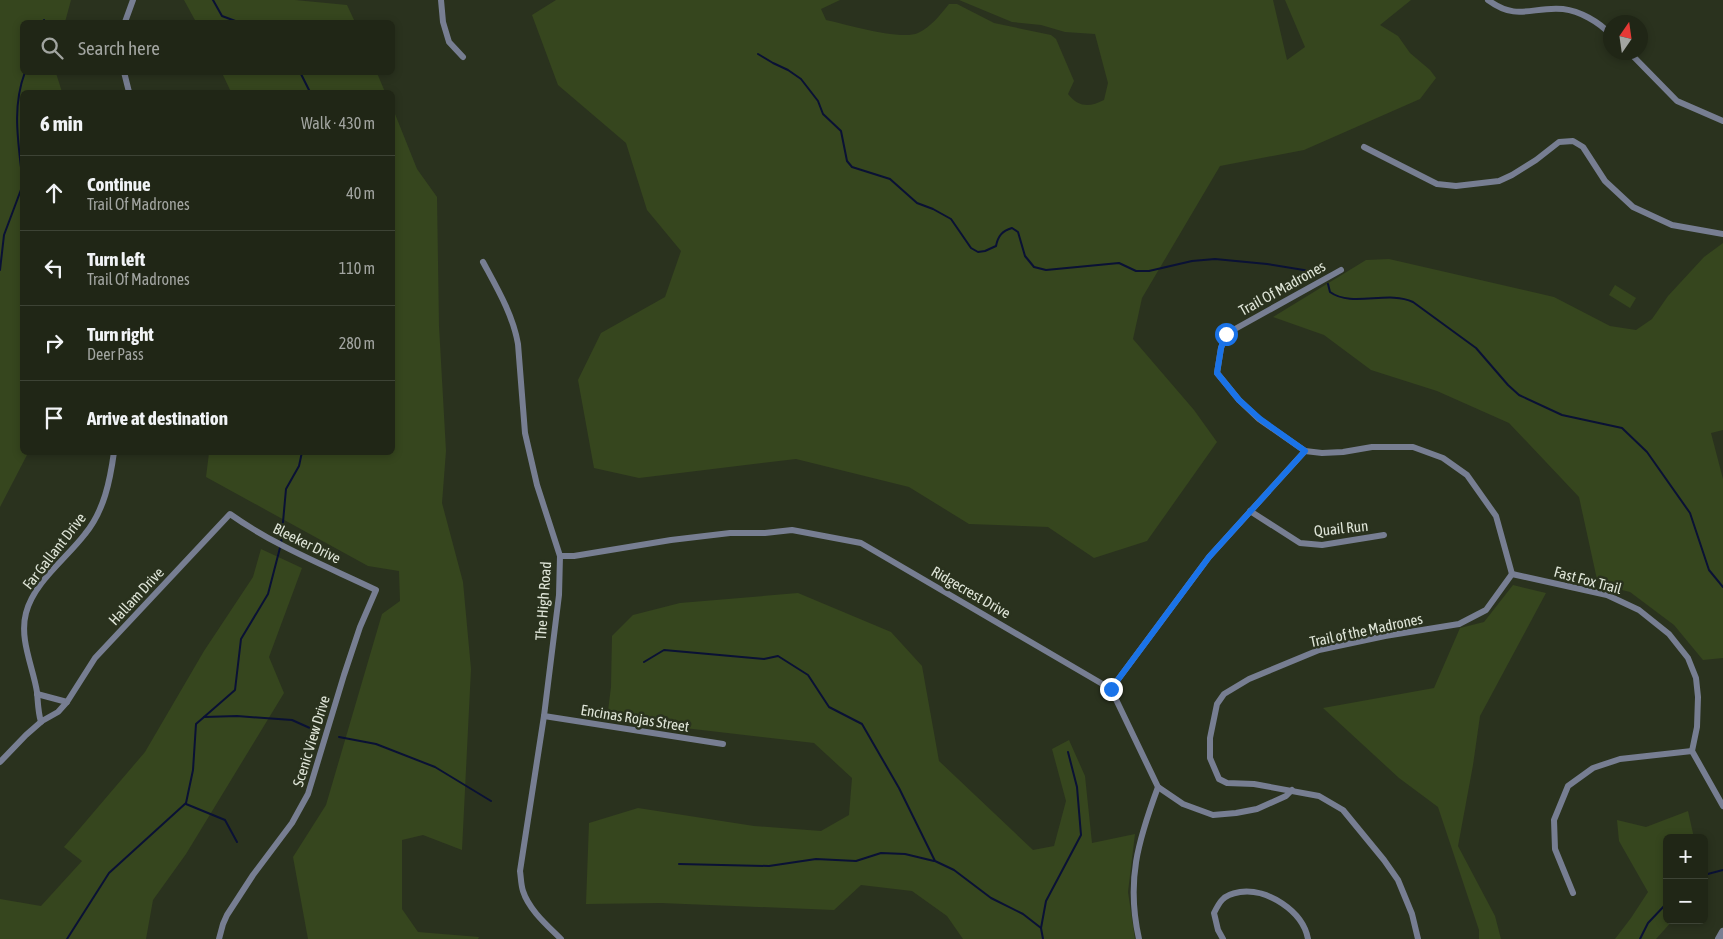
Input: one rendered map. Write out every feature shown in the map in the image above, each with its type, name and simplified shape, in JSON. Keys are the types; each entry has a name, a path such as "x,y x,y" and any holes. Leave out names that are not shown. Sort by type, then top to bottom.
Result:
{"street":[{"path":"126,20 133,0"},
{"path":"441,0 443,22 449,42 463,57"},
{"path":"1488,0 1506,11 1515,13 1567,10 1586,16 1603,29"},
{"path":"1637,60 1677,101 1723,121"},
{"path":"125,75 128,90"},
{"path":"1364,147 1432,181 1446,186 1456,186 1499,181 1536,160 1559,142 1565,140 1573,141 1583,147 1605,181 1633,207 1672,224 1723,234"},
{"name":"The High Road","path":"483,262 502,297 516,330 525,433 537,485 560,556 559,595 544,716 520,871 523,892 531,906 561,939"},
{"name":"Trail Of Madrones","path":"1305,451 1260,419 1239,400 1217,373 1221,348 1226,334 1341,270"},
{"path":"1292,790 1286,796 1257,809 1236,813 1212,815 1183,804 1158,787 1111,689 1209,557 1305,451 1329,453 1372,447 1413,447 1443,458 1468,475 1496,516 1512,574"},
{"name":"Far Gallant Drive","path":"37,694 23,629 26,613 43,582 86,533 97,515 110,481 114,455"},
{"name":"Quail Run","path":"1250,511 1300,543 1322,545 1384,535"},
{"name":"Bleeker Drive","path":"230,514 275,542 376,590"},
{"name":"Hallam Drive","path":"0,762 41,722 58,712 67,702 95,658 230,514"},
{"name":"Ridgecrest Drive","path":"560,556 574,556 671,540 730,533 765,533 792,530 862,543 1111,689"},
{"name":"Fast Fox Trail","path":"1512,574 1607,595 1638,610 1669,634 1688,658 1696,678 1698,698 1697,727 1692,751"},
{"name":"Trail of the Madrones","path":"1418,939 1412,914 1398,880 1343,810 1320,796 1254,784 1227,783 1219,779 1210,758 1210,738 1216,704 1224,694 1249,679 1319,650 1384,636 1459,624 1486,610 1512,574"},
{"name":"Scenic View Drive","path":"219,939 227,915 253,875 292,823 308,794 360,627 376,590"},
{"path":"41,722 37,708 37,694 67,702"},
{"name":"Encinas Rojas Street","path":"544,716 723,744"},
{"path":"1573,893 1555,849 1554,820 1568,786 1593,768 1620,759 1692,751 1723,806"},
{"path":"1139,939 1134,916 1133,883 1136,855 1145,822 1158,787"},
{"path":"1224,939 1218,930 1214,913 1223,898 1234,893 1250,891 1268,895 1284,904 1298,918 1308,939"},
{"path":"1719,939 1723,932"}],"green space":[{"path":"0,0 71,0 66,20 20,20 20,75 57,75 61,90 20,90 20,455 27,455 0,507"},
{"path":"184,0 295,0 347,5 354,20 195,20"},
{"path":"556,0 840,0 821,9 826,20 899,35 918,33 931,24 949,4 957,4 994,23 1051,35 1056,39 1074,81 1068,94 1076,102 1089,105 1104,100 1108,83 1095,34 1065,32 1041,25 1012,22 959,0 1273,0 1287,60 1305,47 1285,0 1411,0 1380,25 1398,36 1410,53 1430,70 1436,78 1420,99 1304,150 1220,166 1142,298 1133,339 1194,410 1217,442 1147,541 1094,558 1048,527 969,524 909,487 796,459 639,478 594,468 578,380 601,333 665,297 681,251 647,210 626,143 558,85 532,15"},
{"path":"223,75 378,75 384,90 230,90"},
{"path":"395,114 417,169 437,197 439,326 446,451 442,503 463,582 471,669 462,850 423,835 402,840 402,909 418,932 479,937 478,939 308,939 293,857 326,805 382,614 400,601 399,571 368,566 206,477 209,455 395,455"},
{"path":"1723,243 1723,430 1711,433 1723,479 1723,658 1703,660 1674,625 1630,592 1598,584 1579,497 1509,423 1437,391 1371,370 1324,335 1273,317 1366,260 1389,259 1554,297 1610,326 1636,330 1652,319 1668,296 1704,257"},
{"path":"1615,285 1636,298 1630,308 1609,295"},
{"path":"261,549 302,568 269,657 284,693 186,854 153,900 146,939 0,939 0,899 41,906 82,861 64,847 145,752 204,651 253,577"},
{"path":"1513,585 1546,593 1480,716 1458,846 1495,916 1501,939 1479,939 1479,930 1438,807 1399,778 1323,708 1434,688 1460,628 1484,622"},
{"path":"798,593 891,632 922,666 939,761 1033,850 1054,846 1066,801 1052,749 1069,740 1085,776 1092,843 1135,834 1128,892 1135,939 963,939 947,916 912,891 861,885 834,910 661,903 586,904 589,823 638,808 754,826 821,831 849,815 852,778 814,743 607,719 611,687 612,636 633,615 680,603"},
{"path":"1688,811 1693,834 1663,834 1663,924 1669,924 1656,939 1615,939 1648,892 1619,841 1617,820 1646,827"}],"waterway":[{"path":"213,0 222,16 233,20"},
{"path":"758,54 801,79 818,101 823,114 841,131 847,161 852,167 890,179 917,203 951,219 971,248 978,252 996,246 1001,234 1012,228 1018,232 1025,256 1034,267 1046,270 1119,263 1136,271 1149,271 1192,261 1215,259 1267,264 1316,272 1319,275"},
{"path":"20,156 17,111 18,98 24,75"},
{"path":"302,75 309,90"},
{"path":"0,270 4,235 20,192"},
{"path":"1328,284 1330,292 1339,297 1349,299 1393,298 1413,302 1476,348 1519,395 1562,415 1622,428 1647,452 1690,513 1709,570 1723,587"},
{"path":"67,939 109,873 186,803 193,770 196,724 235,690 241,639 268,594 281,544 286,489 299,466 301,455"},
{"path":"644,662 664,650 764,659 778,656 808,675 829,707 862,724 899,788 935,861 954,870 991,898 1023,914 1041,928"},
{"path":"204,717 237,716 292,720 312,729"},
{"path":"339,737 376,744 435,767 491,801"},
{"path":"1043,939 1041,928 1046,901 1081,835 1077,787 1068,752"},
{"path":"186,804 225,820 237,842"},
{"path":"679,864 769,866 816,859 856,861 881,853 905,854 934,861"},
{"path":"1708,874 1723,870"},
{"path":"1640,939 1648,923 1663,907"}],"route":[{"path":"1111,689 1209,557 1305,451 1260,419 1239,400 1217,373 1221,348 1226,334"}]}
